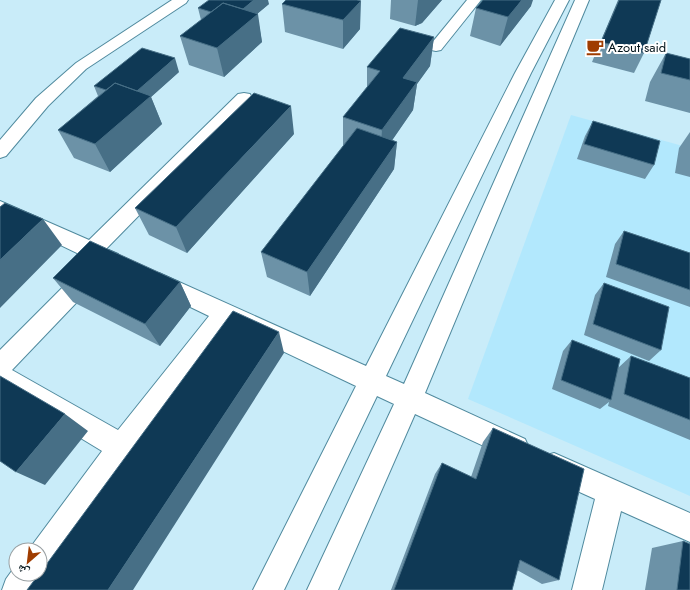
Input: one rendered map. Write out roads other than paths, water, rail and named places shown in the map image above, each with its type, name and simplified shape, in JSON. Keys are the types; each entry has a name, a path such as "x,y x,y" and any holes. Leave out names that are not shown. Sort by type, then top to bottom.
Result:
{"street":[{"path":"0,152 42,102 81,66 144,23 182,0"},
{"path":"436,47 474,0"},
{"path":"268,590 523,72 562,0"},
{"path":"322,590 410,400 582,0"},
{"path":"0,366 98,254 244,98"},
{"path":"0,208 410,400 690,528"},
{"path":"48,547 121,447 224,313"},
{"path":"0,376 121,447"},
{"path":"587,590 611,492"}],"place":[{"name":"Azout said","path":"595,47"}]}
